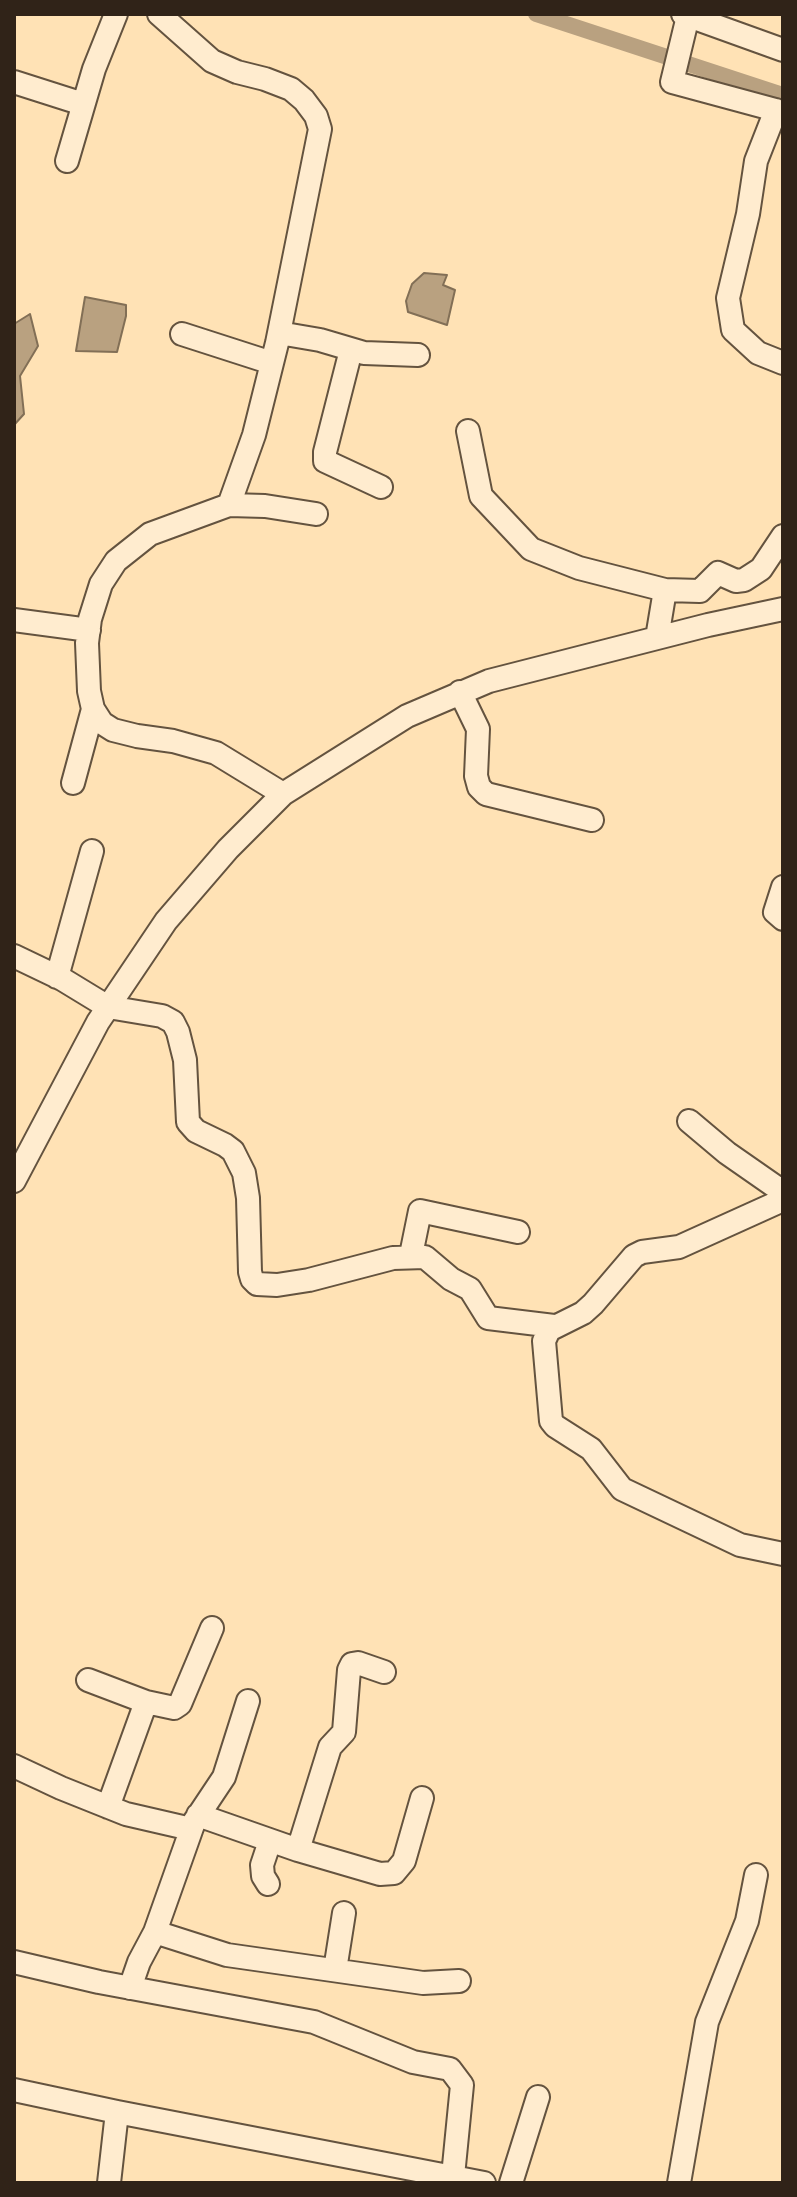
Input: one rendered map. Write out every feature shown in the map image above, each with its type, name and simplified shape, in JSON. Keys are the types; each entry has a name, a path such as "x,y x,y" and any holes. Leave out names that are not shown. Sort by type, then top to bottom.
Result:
{"street":[{"path":"67,161 83,104 116,14"},
{"path":"159,14 212,61 291,89 316,116 320,129 272,363 254,435 229,505"},
{"path":"783,50 684,21 672,77 676,85 779,111 756,161 748,214 728,298 733,330 758,353 783,363"},
{"path":"14,82 83,104"},
{"path":"279,333 320,340 351,350 418,355"},
{"path":"182,334 272,363"},
{"path":"351,350 325,461 381,487"},
{"path":"468,431 481,496 531,549 579,568 665,590 700,591 718,573 736,581 744,580 761,569 783,536"},
{"path":"283,794 216,753 113,730 102,723 93,709 89,691 89,630 101,584 116,561 150,534 229,505 265,506 316,514"},
{"path":"657,638 665,590"},
{"path":"14,1181 71,1070 108,1007 166,921 200,880 283,794 407,716 460,692 528,670 783,609"},
{"path":"14,620 89,630"},
{"path":"460,692 478,729 476,776 479,787 486,794 592,820"},
{"path":"73,783 93,709"},
{"path":"57,977 92,851"},
{"path":"783,887 775,912 783,919"},
{"path":"14,956 108,1007 162,1016 173,1022 185,1060 188,1122 196,1131 233,1151 244,1173 248,1198 250,1272 257,1284 277,1285 309,1280 411,1255 431,1260 451,1279 470,1289 488,1318 554,1326"},
{"path":"689,1121 736,1160 783,1192"},
{"path":"783,1200 679,1247 634,1256 593,1304 583,1313 554,1326 545,1335 544,1341 549,1413 555,1426 591,1449 622,1489 740,1545 783,1554"},
{"path":"411,1255 420,1211 518,1232"},
{"path":"88,1680 146,1702 174,1708 180,1704 212,1628"},
{"path":"298,1850 330,1747 344,1732 349,1670 352,1664 358,1663 384,1672"},
{"path":"130,1988 155,1932 194,1822 224,1777 248,1701"},
{"path":"108,1807 146,1702"},
{"path":"14,1766 108,1807 158,1823 194,1822 380,1874 394,1873 404,1861 422,1798"},
{"path":"268,1884 262,1865 270,1841"},
{"path":"679,2183 707,2022 747,1921 756,1875"},
{"path":"335,1970 344,1913"},
{"path":"155,1932 227,1955 423,1983 459,1981"},
{"path":"14,1962 130,1988 314,2022 413,2062 450,2069 462,2085 449,2178"},
{"path":"14,2090 484,2183"},
{"path":"511,2183 538,2097"},
{"path":"109,2183 117,2112"}],"shaded area":[{"path":"424,273 447,275 443,285 455,290 447,325 408,312 406,301 412,284"},
{"path":"85,297 126,305 117,352 76,351"},
{"path":"30,314 38,346 20,376 24,414 14,425 14,324"}],"waterway":[{"path":"536,14 783,95"}]}
